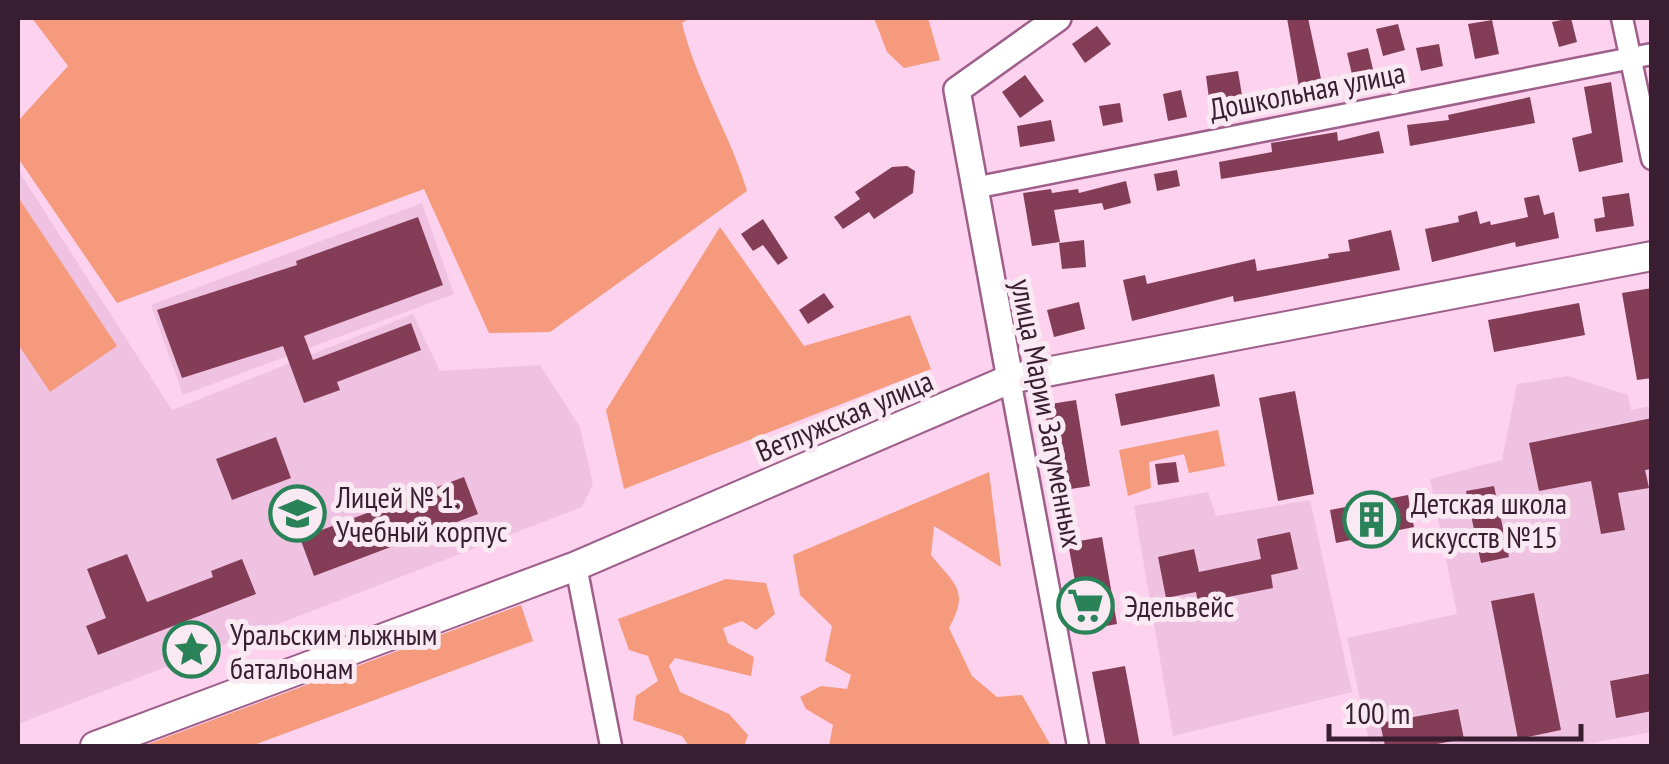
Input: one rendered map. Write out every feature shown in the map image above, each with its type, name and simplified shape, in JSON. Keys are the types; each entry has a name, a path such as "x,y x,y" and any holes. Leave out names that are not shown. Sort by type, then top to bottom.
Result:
{"main road":[{"name":"Ветлужская улица","path":"95,746 576,566 1010,379 1652,256"}],"street":[{"name":"улица Марии Загуменных","path":"1058,18 957,90 1078,746"},
{"path":"1622,18 1642,56 1652,158"},
{"name":"Дошкольная улица","path":"974,188 1642,56"},
{"path":"576,566 611,746"}],"shaded area":[{"path":"32,18 690,18 682,23 688,45 747,191 550,332 489,333 424,189 117,303 18,158 18,121 68,66"},
{"path":"874,18 928,18 940,60 904,68 887,52"},
{"name":"Лицей № 1. Учебный корпус","path":"18,170 172,410 413,314 440,371 540,365 580,427 593,484 582,507 18,724"},
{"path":"18,197 117,346 50,392 18,344"},
{"path":"422,203 454,294 183,395 151,305"},
{"path":"720,227 804,346 910,315 931,369 624,489 606,410"},
{"path":"1568,376 1628,395 1631,410 1651,406 1651,732 1576,746 1370,746 1347,638 1457,614 1430,479 1502,460 1517,384"},
{"path":"1218,430 1225,466 1189,473 1184,454 1149,462 1151,488 1128,496 1119,450"},
{"path":"989,472 1001,567 934,526 931,555 957,588 958,605 949,628 972,676 997,697 1022,695 1051,746 829,746 833,725 806,709 800,697 821,686 847,689 851,675 825,661 832,626 800,595 793,555"},
{"path":"1208,492 1216,516 1310,500 1352,692 1173,736 1134,506"},
{"path":"726,579 766,583 775,614 756,630 742,621 723,628 728,643 754,657 751,676 675,658 669,666 680,692 729,714 748,735 744,746 689,746 682,736 633,720 636,696 658,681 648,656 629,650 618,619"},
{"path":"521,605 533,641 251,746 143,746"}],"building":[{"path":"1287,18 1308,18 1323,88 1300,93"},
{"path":"1571,18 1577,42 1559,47 1552,22"},
{"path":"1492,20 1499,54 1475,59 1468,24"},
{"path":"1398,24 1405,50 1383,56 1376,29"},
{"path":"1097,26 1111,44 1085,63 1072,44"},
{"path":"1439,44 1443,66 1421,71 1416,48"},
{"path":"1368,48 1375,78 1354,83 1347,53"},
{"path":"1238,71 1244,108 1211,113 1206,76"},
{"path":"1025,75 1044,101 1020,118 1002,92"},
{"path":"1611,82 1623,162 1579,172 1572,138 1592,133 1584,87"},
{"path":"1181,90 1187,117 1168,121 1163,94"},
{"path":"1530,97 1535,123 1410,146 1407,125 1449,120 1448,115"},
{"path":"1120,103 1123,122 1103,126 1099,106"},
{"path":"1051,120 1055,141 1020,147 1017,126"},
{"path":"1379,131 1384,153 1221,179 1219,162 1272,152 1271,143 1337,132 1338,141"},
{"path":"907,166 915,171 913,193 874,219 869,212 843,229 834,217 860,199 855,192 892,167"},
{"path":"1177,170 1180,186 1157,191 1154,174"},
{"path":"1126,181 1131,203 1104,210 1102,203 1054,210 1060,242 1032,246 1023,193 1078,189 1079,193"},
{"path":"1629,193 1634,226 1596,232 1594,219 1605,217 1602,197"},
{"path":"1539,195 1544,215 1554,212 1559,238 1516,247 1515,242 1432,262 1425,229 1459,222 1458,216 1477,211 1480,224 1528,217 1524,198"},
{"path":"418,217 443,285 304,336 313,360 411,323 421,350 337,382 340,390 304,403 283,346 182,378 157,310 297,265 296,261"},
{"path":"763,219 788,258 778,265 763,245 753,251 741,234"},
{"path":"1391,230 1400,270 1234,302 1233,296 1132,321 1123,280 1145,275 1147,284 1255,259 1257,271 1329,258 1328,254 1350,251 1348,240"},
{"path":"1084,240 1086,267 1062,269 1059,243"},
{"path":"1652,288 1652,378 1637,380 1622,293"},
{"path":"824,293 834,307 808,324 799,310"},
{"path":"1079,302 1085,329 1054,337 1047,310"},
{"path":"1579,303 1585,335 1494,352 1488,320"},
{"path":"1214,374 1220,406 1121,426 1115,394"},
{"path":"1295,391 1314,494 1278,501 1259,398"},
{"path":"1076,400 1090,486 1058,491 1044,405"},
{"path":"1652,418 1652,469 1645,470 1649,488 1618,493 1625,530 1601,534 1591,481 1539,491 1529,443"},
{"path":"276,437 291,478 232,500 216,459"},
{"path":"1176,462 1179,482 1158,485 1155,464"},
{"path":"464,477 478,514 314,576 300,538"},
{"path":"1494,486 1509,557 1481,563 1466,491"},
{"name":"Детская школа искусств №15","path":"1408,495 1414,527 1336,543 1330,510"},
{"path":"1290,532 1298,569 1271,575 1273,588 1198,603 1196,592 1166,598 1158,557 1194,549 1199,572 1261,559 1257,539"},
{"path":"1102,537 1117,624 1084,630 1068,543"},
{"path":"127,554 147,602 213,577 211,571 242,559 256,594 98,655 86,626 106,618 87,569"},
{"path":"1534,593 1561,730 1518,739 1491,601"},
{"path":"1125,666 1140,746 1106,746 1092,672"},
{"path":"1652,673 1652,711 1616,718 1610,681"},
{"path":"1458,709 1464,739 1426,746 1385,746 1380,723"}],"place":[{"name":"Лицей № 1. Учебный корпус","path":"297,513"},
{"name":"Детская школа искусств №15","path":"1372,519"},
{"name":"Эдельвейс","path":"1085,605"},
{"name":"Уральским лыжным батальонам","path":"191,650"}]}
